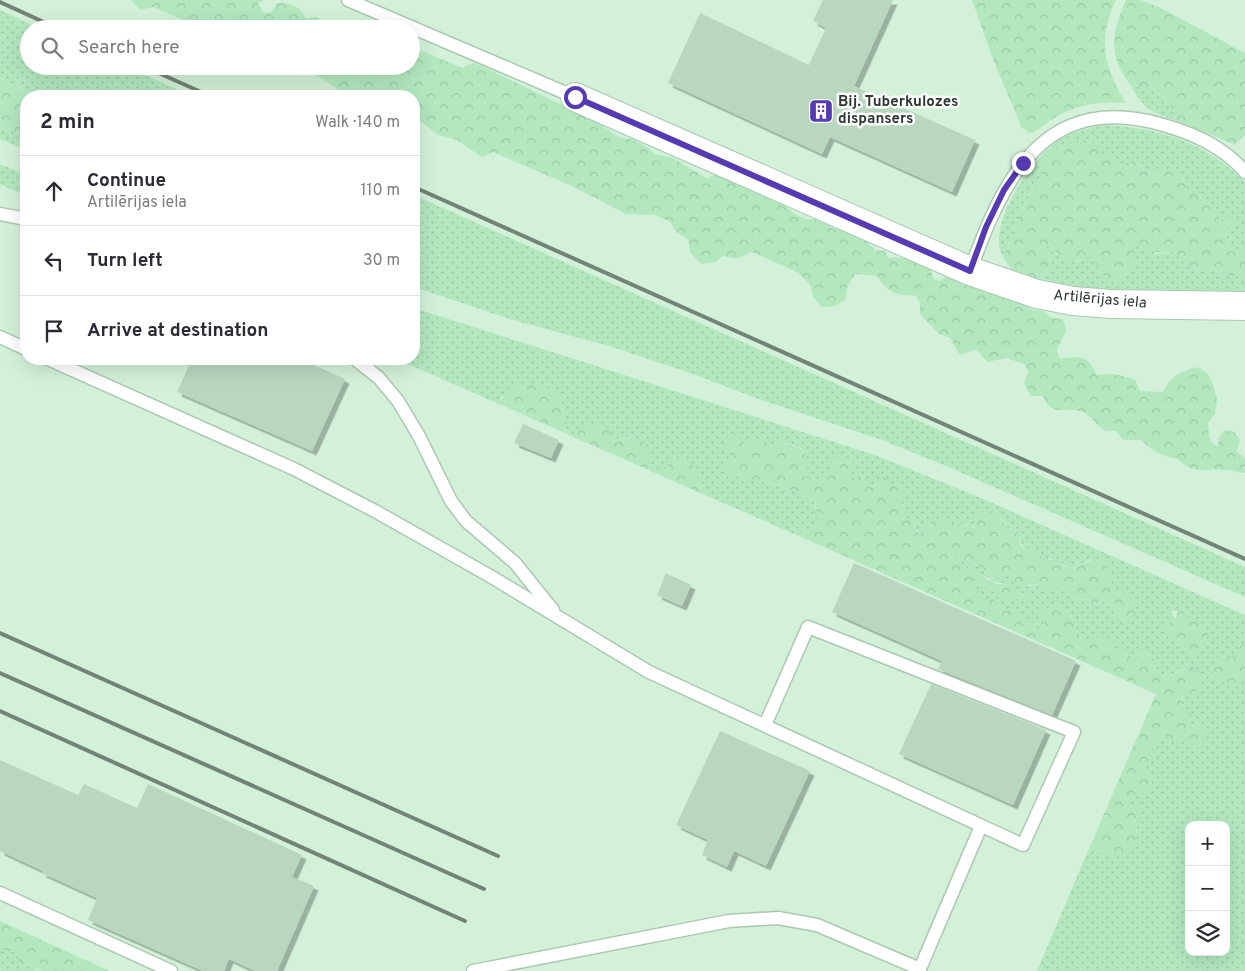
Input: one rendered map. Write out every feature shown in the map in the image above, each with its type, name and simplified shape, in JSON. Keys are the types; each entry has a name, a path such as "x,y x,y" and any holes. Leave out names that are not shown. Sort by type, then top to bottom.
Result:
{"street":[{"name":"Artilērijas iela","path":"575,97 970,271 1037,294 1073,301 1111,304 1245,306"}],"lane":[{"path":"348,0 395,20"},
{"path":"420,31 575,97"},
{"path":"970,271 986,227 1004,190 1033,151 1057,132 1070,126 1096,118 1112,117 1156,123 1178,130 1214,146 1245,172"},
{"path":"0,214 20,218"},
{"path":"0,337 20,346"},
{"path":"61,365 294,469 375,511 649,672 1023,845 1074,732 808,626 764,725"},
{"path":"363,365 379,378 398,401 419,436 451,501 466,521 515,564 560,618"},
{"path":"473,971 729,921 778,918 817,925 919,970 981,826"},
{"path":"0,894 171,971"}],"green space":[{"path":"131,0 264,0 258,4 264,13 271,12 277,3 291,4 300,10 306,18 318,17 320,20 184,20 153,7 140,10"},
{"path":"972,0 1116,0 1106,28 1106,53 1112,78 1126,103 1089,104 1063,113 1034,132 1030,133 1022,128 994,62"},
{"path":"1126,0 1140,0 1163,9 1245,53 1245,135 1235,145 1178,121 1168,100 1153,88 1131,86 1118,65 1114,44 1117,23"},
{"path":"0,10 22,20 20,20 20,75 145,75 179,90 25,90 0,78"},
{"path":"420,51 463,68 475,63 594,120 620,138 631,139 644,145 655,154 673,158 707,178 717,174 783,203 793,213 806,219 817,219 833,228 865,239 875,250 885,251 888,258 904,259 930,268 934,279 940,281 945,277 956,276 1019,300 1031,309 1042,311 1053,318 1063,319 1066,330 1057,350 1060,359 1083,358 1094,368 1097,375 1113,374 1135,379 1140,391 1163,392 1173,377 1186,370 1198,367 1208,374 1217,400 1215,414 1208,423 1209,436 1214,445 1218,446 1219,438 1224,430 1234,432 1240,439 1236,451 1245,458 1245,473 1222,469 1196,470 1190,468 1178,459 1167,457 1149,447 1141,440 1123,440 1116,431 1104,430 1083,412 1059,410 1050,407 1043,396 1031,396 1024,384 1028,372 1024,364 1007,358 987,362 976,349 960,355 950,338 939,334 920,314 920,303 916,296 903,295 889,290 877,276 855,274 847,288 845,300 835,306 822,307 813,297 810,285 799,273 752,252 736,259 723,256 715,262 701,264 690,252 688,239 677,233 670,222 655,215 626,214 574,187 493,152 482,157 457,140 438,135 420,121 420,90 339,90 315,75 420,75"},
{"path":"0,78 25,90 20,90 20,134 0,126"},
{"path":"1131,86 1153,88 1168,100 1178,121 1150,110 1135,94"},
{"path":"1105,125 1145,130 1181,140 1213,156 1245,182 1245,252 1231,251 1224,228 1231,228 1235,222 1217,222 1210,205 1187,188 1157,173 1146,171 1135,163 1119,163 1112,156 1041,163 1041,178 1032,190 1015,224 1014,236 1007,246 1003,257 999,246 1003,218 1018,187 1028,172 1050,147 1061,139 1082,130"},
{"path":"0,126 20,134 20,147 0,139"},
{"path":"1084,140 1095,143 1104,156 1112,156 1119,163 1135,163 1146,171 1156,173 1171,169 1184,178 1187,188 1211,205 1217,222 1228,217 1235,222 1231,228 1224,228 1231,251 1245,252 1245,277 1226,275 1211,269 1197,269 1185,264 1174,252 1152,251 1141,243 1136,247 1132,270 1123,281 1110,282 1101,273 1094,260 1086,257 1074,261 1065,260 1049,243 1046,249 1051,265 1040,279 1018,274 1010,268 1003,257 1007,246 1014,236 1015,224 1032,190 1041,178 1041,163 1060,146"},
{"path":"0,164 20,172 20,193 0,184"},
{"path":"420,198 1245,567 1245,597 946,466 882,440 758,399 696,375 612,347 513,320 420,289"},
{"path":"1049,243 1056,254 1077,262 1086,256 1094,260 1101,273 1132,270 1136,246 1141,243 1157,254 1174,252 1185,264 1197,269 1211,269 1226,275 1245,277 1245,295 1198,296 1082,288 1040,279 1051,265 1046,249"},
{"path":"420,310 875,455 979,497 1245,615 1245,645 1238,646 1238,657 1220,681 1238,685 1245,678 1245,971 1037,971 1091,844 1109,857 1138,832 1135,820 1126,804 1139,792 1150,793 1152,781 1143,768 1152,745 1189,724 1180,707 1191,666 1166,677 1154,668 1155,660 1142,651 1136,660 1119,650 1084,643 1074,626 1069,610 1062,612 1051,607 1039,613 1045,625 1036,629 1027,621 1006,611 993,599 987,602 976,591 977,586 981,583 1013,602 1029,595 1015,591 1006,584 993,582 990,578 982,576 970,567 967,568 954,562 951,558 954,554 959,559 966,559 974,565 977,564 985,572 1010,574 1028,586 1041,583 1054,588 1065,588 1075,600 1087,599 1101,605 1104,599 1111,597 1112,604 1123,592 1115,591 1109,586 1091,559 1073,568 1046,557 1034,556 1024,548 1018,531 1008,529 1005,523 989,509 976,527 957,528 950,523 928,526 921,533 902,518 899,496 892,485 879,484 872,488 859,476 854,478 833,468 829,474 818,481 804,477 806,458 800,447 780,441 772,447 749,440 748,447 730,453 729,472 739,475 744,479 759,479 762,482 797,492 804,497 816,499 815,515 824,522 811,535 803,530 801,537 707,496 705,487 698,480 670,463 666,469 657,474 649,470 652,458 630,437 615,441 579,430 575,438 567,434 562,401 502,396 499,404 410,365 420,365","holes":["1171,611 1178,611 1193,654 1171,640 1175,619"]},
{"path":"531,383 550,389 560,398 567,434 499,404 508,391"},
{"path":"589,424 609,428 615,441 634,438 645,443 650,447 652,458 649,470 575,438 579,430"},
{"path":"735,434 748,447 749,439 763,440 772,447 780,441 800,448 805,454 806,467 811,470 805,473 805,477 818,481 823,474 829,474 833,468 831,460 843,455 853,462 854,471 847,474 854,478 859,476 872,488 879,484 877,478 884,477 892,485 896,483 905,487 903,494 899,496 901,504 906,508 902,517 913,519 917,525 916,531 920,533 928,526 932,526 936,519 946,517 957,527 960,523 970,522 972,528 976,527 977,514 989,509 1008,529 1018,531 1020,544 1024,549 1030,547 1037,550 1038,557 1047,556 1049,559 1060,561 1063,566 1073,568 1094,559 1102,561 1106,565 1111,572 1108,582 1110,585 1129,597 1137,610 1132,622 1121,625 1111,608 1111,597 1104,599 1101,605 1087,599 1075,600 1065,588 1054,588 1050,591 1041,583 1031,585 1020,583 1010,574 1002,580 985,572 977,564 974,565 967,559 962,561 954,554 951,558 954,562 967,568 970,567 998,584 1007,585 1022,593 1033,594 1035,598 1025,601 1020,599 1013,602 997,597 995,592 981,583 977,586 977,591 987,602 993,599 1006,611 1015,609 1023,614 1027,621 1032,621 1036,629 1045,625 1039,613 1051,607 1059,606 1062,612 1069,610 1074,626 1084,643 1090,637 1111,638 1119,650 1136,660 1142,651 1155,660 1154,668 1166,677 1191,666 1200,671 1201,684 1194,695 1184,691 1180,706 1192,715 1190,724 1198,723 1205,735 1202,746 1193,749 1184,739 1177,744 1165,736 1152,745 1154,756 1143,768 1152,781 1150,793 1139,792 1127,804 1139,805 1142,815 1135,820 1138,832 1131,851 1109,857 1091,844 1156,694 801,537 803,530 811,534 813,526 823,522 815,516 816,499 803,497 797,492 762,482 759,479 744,479 739,475 729,472 723,464 729,458 730,453 724,447 725,438"},
{"path":"676,458 687,460 696,470 698,480 705,487 707,496 657,474"},
{"path":"1178,611 1210,632 1201,647 1193,654 1171,640 1172,634 1165,626 1175,619"},
{"path":"1245,645 1245,678 1238,685 1220,681 1210,670 1219,656 1238,657 1238,646"},
{"path":"0,921 110,971 44,971 19,962 17,952 0,950"},
{"path":"0,950 17,952 37,970 44,971 0,971"}],"building":[{"name":"Bij. Tuberkulozes dispansers","path":"823,0 893,0 854,86 975,140 952,192 830,137 822,154 668,83 700,13 809,65 826,28 813,21"},
{"path":"189,365 314,365 345,379 312,451 177,392"},
{"path":"523,424 559,440 551,458 514,443"},
{"path":"854,563 1076,661 1052,715 938,669 942,661 832,612"},
{"path":"666,573 691,585 682,606 657,595"},
{"path":"931,684 1046,730 1013,805 899,754"},
{"path":"720,731 810,771 766,866 734,851 727,867 702,855 708,840 676,825"},
{"path":"0,760 78,795 84,784 137,808 148,784 302,855 292,877 314,886 277,971 255,971 229,959 224,971 203,971 88,920 97,898 0,851"}],"railway":[{"path":"0,2 39,20"},
{"path":"163,75 197,90"},
{"path":"420,190 1245,559"},
{"path":"0,633 498,856"},
{"path":"0,673 484,889"},
{"path":"0,711 465,921"}],"place":[{"name":"Bij. Tuberkulozes dispansers","path":"821,111"}],"route":[{"path":"575,97 970,271 986,227 1004,190 1023,163"}]}
